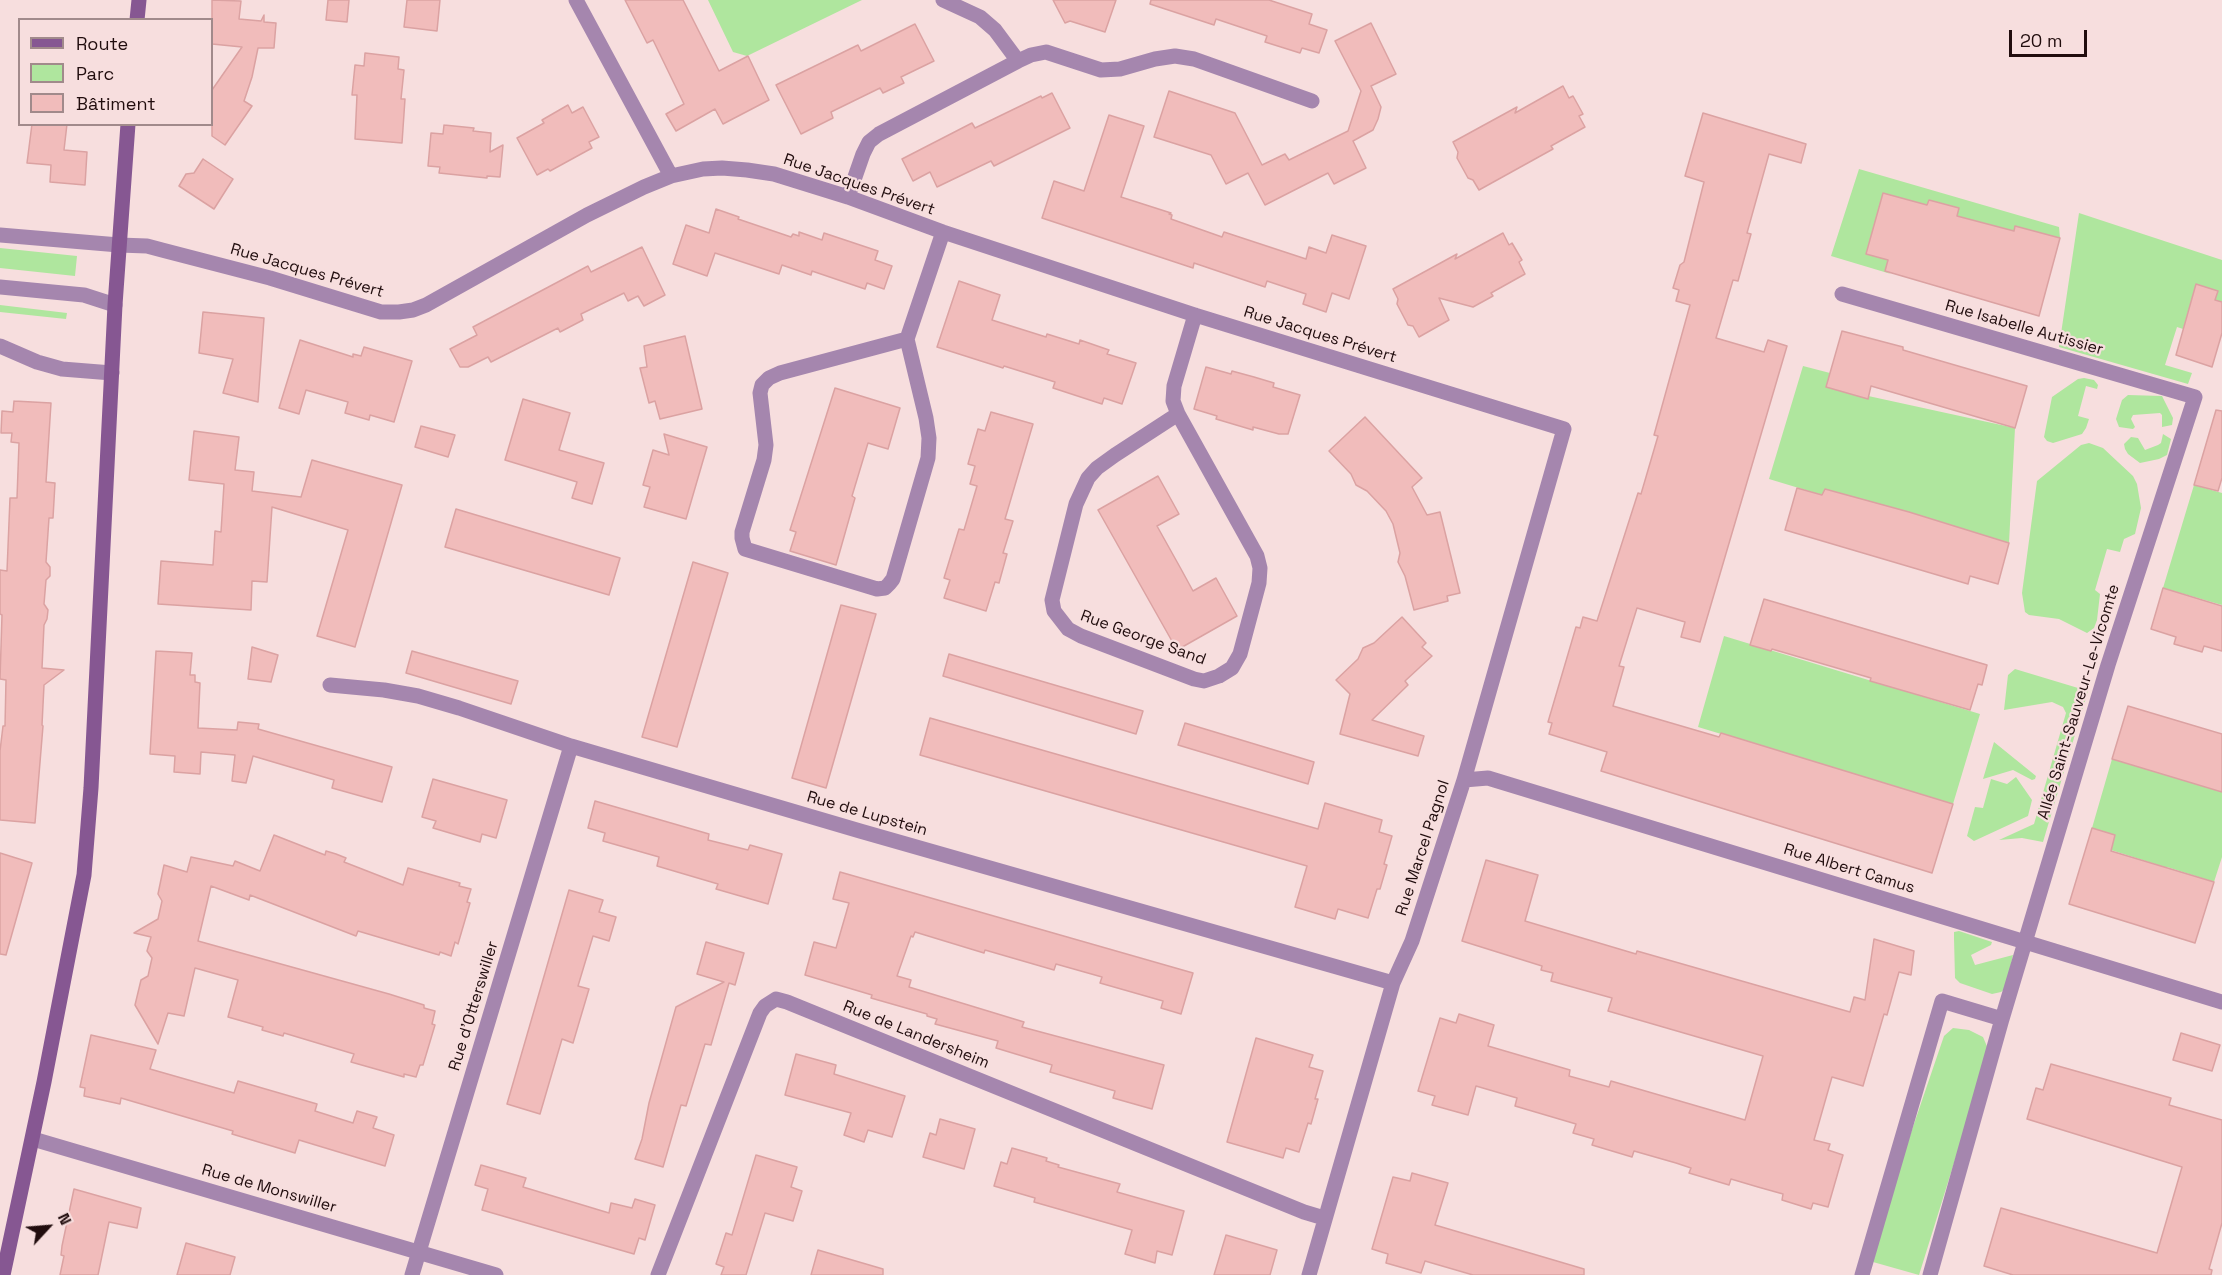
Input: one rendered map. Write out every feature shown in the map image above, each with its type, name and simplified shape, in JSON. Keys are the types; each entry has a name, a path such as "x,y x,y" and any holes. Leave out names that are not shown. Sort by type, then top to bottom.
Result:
{"main road":[{"path":"138,18 139,0"},
{"path":"3,1275 33,1138 84,875 91,788 115,305 128,126"}],"street":[{"path":"576,0 671,176"},
{"path":"943,0 980,17 995,30 1018,61"},
{"path":"848,197 862,154 869,142 879,134 1018,61 1046,52 1101,70 1120,69 1175,56 1194,59 1312,101"},
{"name":"Rue Jacques Prévert","path":"0,236 147,246 270,278 381,312 406,311 426,305 586,215 671,176 703,169 747,170 774,174 848,197 943,232 1195,315 1564,429"},
{"path":"907,339 780,373 769,378 762,386 760,393 766,445 764,460 742,532 745,549 877,589 885,588 893,579 928,458 927,428 907,339 943,232"},
{"path":"0,287 84,296 115,305"},
{"name":"Rue Isabelle Autissier","path":"1842,294 2195,397"},
{"name":"Rue George Sand","path":"1178,414 1106,461 1088,478 1076,504 1052,600 1059,621 1081,636 1204,681 1232,668 1240,654 1259,583 1260,568 1257,556 1173,401 1174,386 1195,315"},
{"path":"0,346 37,362 62,369 112,373"},
{"name":"Allée Saint-Sauveur-Le-Vicomte","path":"1930,1275 2024,943 2108,665 2195,397"},
{"name":"Rue Marcel Pagnol","path":"1309,1275 1393,983 1412,941 1464,780 1564,429"},
{"name":"Rue de Lupstein","path":"330,685 418,696 571,746 872,835 1393,983"},
{"name":"Rue d'Otterswiller","path":"412,1275 571,746"},
{"name":"Rue Albert Camus","path":"1464,780 1488,778 1500,781 2222,1002"},
{"name":"Rue de Landersheim","path":"658,1275 760,1013 770,1001 776,999 1293,1208 1324,1218"},
{"path":"1862,1275 1942,1001 2002,1019"},
{"name":"Rue de Monswiller","path":"33,1138 496,1275"}],"green space":[{"path":"708,0 862,0 747,56 733,52"},
{"path":"1859,169 2059,227 2060,238 2015,226 2014,231 1955,223 1958,208 1929,200 1926,209 1883,193 1866,254 1888,260 1885,271 1891,274 1831,256"},
{"path":"2079,213 2222,260 2222,302 2215,300 2217,291 2196,285 2183,329 2177,327 2165,365 2192,373 2188,384 2059,347"},
{"path":"0,248 77,256 75,276 0,268"},
{"path":"0,305 67,313 66,319 0,312"},
{"path":"1803,366 1830,373 1827,387 2015,428 2009,543 1902,519 1904,510 1902,512 1825,489 1822,495 1769,479"},
{"path":"2078,379 2094,380 2098,385 2097,389 2086,386 2078,416 2089,419 2086,428 2082,434 2053,443 2047,441 2044,437 2052,397"},
{"path":"2128,395 2162,396 2173,418 2172,425 2162,427 2160,413 2133,415 2131,419 2135,427 2133,429 2119,427 2116,419 2122,400"},
{"path":"2163,434 2171,439 2167,455 2159,459 2140,463 2125,449 2124,444 2131,437 2138,438 2145,450 2161,443"},
{"path":"2089,443 2103,448 2133,476 2137,484 2141,508 2135,534 2124,539 2120,552 2107,549 2095,590 2100,594 2097,620 2094,628 2087,633 2059,619 2029,615 2025,612 2022,593 2037,481 2081,445"},
{"path":"2194,485 2222,493 2222,605 2163,588"},
{"path":"1724,636 1980,714 1953,804 1698,727"},
{"path":"2015,669 2088,691 2043,842 2022,838 1999,840 2034,824 2066,713 2063,707 2052,702 2004,710 2008,675"},
{"path":"1994,742 2036,776 2035,779 2032,780 2013,770 1983,779"},
{"path":"2112,759 2222,792 2222,857 2214,882 2167,867 2165,870 2154,867 2155,864 2111,850 2115,835 2092,828"},
{"path":"2016,777 2032,800 2028,816 1974,841 1967,836 1975,807 1983,808 1991,779 2007,784"},
{"path":"1959,931 1992,942 1991,945 1971,955 1975,965 2013,955 2006,988 2001,992 1992,994 1960,983 1955,978 1954,932"},
{"path":"1953,1028 1969,1030 1983,1037 1989,1051 1919,1275 1873,1262 1901,1162 1944,1036"}],"building":[{"path":"212,0 241,1 239,19 261,21 264,15 264,22 276,23 274,48 258,48 244,101 252,106 225,145 212,136 213,89 242,47 213,44"},
{"path":"328,0 349,0 347,22 326,20"},
{"path":"407,0 440,0 437,31 404,27"},
{"path":"625,0 683,0 719,71 748,56 769,100 723,124 715,109 676,131 666,114 684,104 653,40 647,43"},
{"path":"1053,0 1116,0 1105,32 1070,21 1065,23"},
{"path":"1151,0 1269,0 1312,14 1309,24 1327,30 1319,53 1302,48 1300,53 1265,42 1267,36 1216,19 1214,25 1150,4"},
{"path":"1371,23 1396,74 1371,86 1381,107 1378,119 1373,130 1353,141 1366,168 1334,184 1328,173 1265,205 1248,173 1226,184 1211,155 1154,137 1169,91 1235,113 1262,165 1285,154 1289,160 1348,131 1361,91 1335,41"},
{"path":"915,24 934,61 901,77 904,83 883,93 880,88 831,112 833,118 801,134 776,85 858,45 861,51"},
{"path":"365,53 399,57 398,69 404,70 401,99 405,99 402,143 355,139 357,95 352,95 355,65 364,66"},
{"path":"1563,86 1569,98 1573,96 1583,114 1579,116 1585,127 1551,146 1553,149 1479,190 1473,180 1468,178 1457,158 1458,152 1453,142 1517,107 1515,113"},
{"path":"1052,93 1070,128 994,166 991,161 937,187 930,172 913,181 902,159 972,123 975,128 1041,96 1042,98"},
{"path":"568,105 572,113 583,107 599,137 589,142 592,148 550,171 548,169 537,175 517,138 544,123 542,120"},
{"path":"1703,113 1806,144 1801,163 1769,154 1747,233 1751,234 1738,281 1733,280 1716,338 1764,352 1768,340 1787,346 1700,642 1681,637 1685,622 1637,608 1619,666 1624,667 1613,706 1719,737 1721,733 1953,804 1932,873 1601,771 1607,752 1549,734 1552,723 1548,722 1576,627 1580,628 1583,617 1597,621 1638,493 1641,494 1658,436 1654,435 1690,305 1676,301 1679,290 1673,288 1680,265 1684,262 1704,182 1685,176"},
{"path":"1109,115 1144,126 1121,197 1171,213 1169,214 1172,215 1171,219 1222,237 1224,232 1306,259 1309,247 1326,253 1332,235 1366,246 1349,299 1332,293 1326,312 1303,304 1306,294 1267,281 1265,287 1194,263 1193,268 1042,218 1054,181 1084,191"},
{"path":"444,125 474,128 473,131 491,133 490,152 503,145 500,177 487,176 487,178 439,173 440,167 428,166 431,133 443,134"},
{"path":"32,126 67,126 64,150 87,152 85,185 50,182 51,165 27,163"},
{"path":"203,159 233,179 214,209 179,186 186,174 194,173"},
{"path":"1883,193 1927,205 1929,200 1959,208 1957,216 2014,231 2015,226 2060,238 2039,316 1885,271 1888,260 1866,254"},
{"path":"716,209 791,237 793,234 799,236 799,232 822,240 824,233 878,251 875,260 892,266 884,289 867,283 865,289 812,271 811,275 782,265 779,274 715,253 707,276 673,264 686,225 709,233"},
{"path":"1503,233 1509,245 1512,243 1522,260 1519,262 1525,274 1491,293 1493,296 1473,307 1439,298 1449,320 1419,337 1413,326 1408,325 1397,304 1398,299 1393,289 1457,254 1455,259"},
{"path":"642,247 665,295 644,306 638,296 628,301 624,293 581,314 583,320 560,332 558,328 491,362 488,357 468,367 460,367 450,349 477,335 473,327 588,266 591,272"},
{"path":"959,281 1000,295 992,320 1046,337 1047,334 1079,344 1080,340 1109,350 1107,354 1136,363 1122,404 1104,398 1102,404 1053,388 1055,382 937,347"},
{"path":"2196,284 2218,291 2215,300 2222,302 2222,333 2212,367 2176,355"},
{"path":"203,312 264,318 258,402 223,393 233,359 199,353"},
{"path":"1842,331 1903,347 1903,350 2027,386 2015,428 1871,386 1868,399 1826,387"},
{"path":"685,336 702,409 660,419 655,401 649,403 640,368 647,367 644,346"},
{"path":"300,340 353,357 353,354 361,356 364,347 412,361 394,422 370,415 369,420 345,413 348,402 306,390 299,414 279,408"},
{"path":"1206,367 1254,377 1274,383 1273,387 1300,395 1288,434 1253,427 1253,430 1216,419 1217,416 1194,409"},
{"path":"835,388 900,408 888,449 868,443 852,496 855,498 836,565 790,551 796,532 790,530"},
{"path":"523,399 570,413 559,450 604,463 592,504 572,498 577,482 505,460"},
{"path":"14,401 51,403 46,482 55,483 53,518 49,518 46,562 50,567 50,576 46,580 44,604 48,610 44,625 42,668 64,670 44,685 35,823 0,820 0,751 3,726 5,726 6,680 0,679 2,615 0,614 0,570 7,571 10,498 17,498 19,443 11,442 12,433 1,433 2,411 13,412"},
{"path":"2216,410 2222,411 2222,478 2218,491 2194,485"},
{"path":"991,412 1033,424 1005,519 1013,521 1003,553 1007,554 999,583 995,582 986,611 944,598 950,580 944,578 959,529 964,530 977,486 970,484 975,466 968,464 978,429 985,431"},
{"path":"1365,417 1422,478 1412,487 1427,515 1440,512 1460,593 1447,596 1448,601 1414,610 1405,576 1398,562 1400,553 1393,524 1386,511 1367,491 1356,485 1351,474 1329,451"},
{"path":"421,426 455,435 448,457 415,447"},
{"path":"194,431 239,437 235,470 254,472 252,491 301,497 312,460 402,485 355,647 317,636 348,530 272,507 267,582 252,581 251,610 158,604 161,561 213,565 215,531 221,532 224,484 189,480"},
{"path":"664,434 707,447 686,519 644,507 650,487 643,485 653,450 669,455"},
{"path":"1158,476 1179,514 1157,526 1193,591 1216,578 1237,616 1177,650 1098,510"},
{"path":"1797,488 1822,495 1825,489 2009,543 1998,584 1970,576 1968,584 1785,530"},
{"path":"456,509 620,558 609,595 445,547"},
{"path":"693,562 728,573 677,747 642,737"},
{"path":"2163,588 2222,606 2222,651 2204,646 2202,652 2174,644 2176,637 2151,629"},
{"path":"1764,599 1987,665 1982,685 1978,684 1970,710 1870,681 1871,678 1772,649 1771,651 1750,645"},
{"path":"841,605 876,614 826,788 792,778"},
{"path":"1402,617 1426,643 1422,647 1432,656 1405,681 1408,685 1372,720 1424,736 1418,756 1340,734 1350,694 1336,680 1358,659 1363,648 1374,643"},
{"path":"252,647 278,655 271,682 248,679"},
{"path":"156,651 192,653 190,675 195,675 195,682 200,683 198,728 237,730 238,722 259,724 258,729 392,767 382,802 332,788 334,780 253,756 246,783 232,781 235,755 201,752 200,774 174,772 175,756 150,754"},
{"path":"412,651 518,681 511,704 406,673"},
{"path":"949,654 1143,711 1136,734 943,676"},
{"path":"2128,706 2222,734 2222,792 2112,759"},
{"path":"930,718 1318,829 1325,803 1382,820 1379,832 1392,836 1380,889 1377,889 1368,918 1338,909 1335,919 1295,907 1307,866 920,755"},
{"path":"1185,723 1314,762 1308,784 1178,745"},
{"path":"433,779 507,800 496,838 482,834 480,842 433,828 436,821 422,817"},
{"path":"595,801 709,834 708,840 748,850 750,845 782,854 768,904 716,889 718,884 657,866 659,857 603,841 605,833 588,828"},
{"path":"2092,828 2115,835 2111,851 2214,882 2195,943 2069,904"},
{"path":"274,835 325,855 326,851 336,854 346,858 344,862 403,885 408,868 460,883 459,886 471,889 467,902 470,903 458,944 455,942 451,956 440,952 439,955 358,931 356,936 250,895 249,900 211,886 198,941 389,994 424,1005 424,1008 435,1011 432,1024 435,1025 423,1065 420,1065 416,1077 404,1074 404,1077 351,1062 354,1054 284,1033 283,1036 262,1030 263,1027 228,1017 238,980 195,968 184,1016 168,1013 158,1044 135,1005 141,980 148,976 152,958 147,951 151,937 134,933 158,919 162,901 158,894 164,865 187,872 191,857 233,866 235,861 260,871"},
{"path":"0,853 32,863 6,955 0,954"},
{"path":"1486,860 1538,875 1525,921 1636,954 1637,951 1850,1012 1854,997 1865,1000 1874,939 1914,951 1911,975 1899,972 1863,1086 1832,1077 1814,1140 1830,1144 1828,1150 1843,1155 1828,1207 1813,1203 1811,1209 1782,1200 1783,1194 1731,1179 1729,1185 1689,1173 1691,1168 1676,1163 1634,1151 1632,1157 1592,1145 1594,1139 1573,1133 1576,1124 1515,1106 1517,1098 1476,1086 1468,1115 1432,1105 1435,1096 1418,1091 1440,1018 1456,1023 1459,1014 1494,1025 1488,1046 1570,1070 1569,1076 1609,1087 1611,1081 1745,1120 1763,1056 1608,1011 1612,998 1551,981 1553,973 1541,970 1542,966 1462,941"},
{"path":"840,872 1193,973 1181,1014 1161,1008 1163,1001 1100,983 1102,977 1056,964 1054,970 985,950 984,953 915,932 913,937 911,936 897,976 911,980 909,987 1024,1022 1022,1027 1164,1065 1152,1109 1113,1098 1115,1091 1050,1072 1052,1065 996,1048 998,1041 935,1024 937,1019 927,1014 871,998 872,995 805,975 814,942 836,948 849,903 833,899"},
{"path":"569,890 603,900 599,912 616,917 609,941 593,936 578,986 589,989 573,1043 562,1039 540,1114 507,1104"},
{"path":"706,942 744,953 735,985 729,983 711,1045 705,1044 686,1106 681,1105 663,1167 635,1159 676,1007 724,982 697,974"},
{"path":"2181,1033 2220,1045 2212,1071 2173,1060"},
{"path":"91,1035 156,1050 150,1069 234,1093 238,1081 317,1104 315,1111 353,1123 357,1111 377,1117 373,1128 394,1135 385,1166 299,1140 295,1153 232,1134 233,1131 121,1098 120,1104 84,1096 85,1088 80,1087"},
{"path":"1256,1038 1313,1055 1309,1067 1323,1071 1311,1124 1308,1123 1299,1152 1286,1148 1283,1158 1227,1142"},
{"path":"796,1054 836,1065 834,1074 905,1096 892,1137 868,1130 864,1142 844,1135 851,1113 785,1095"},
{"path":"2051,1064 2171,1098 2169,1105 2222,1120 2222,1223 2209,1269 2212,1270 2211,1275 2013,1275 1984,1266 2001,1208 2157,1253 2182,1167 2027,1119 2036,1088 2043,1090"},
{"path":"940,1119 975,1129 964,1169 923,1157 930,1133 936,1135"},
{"path":"1012,1148 1047,1158 1046,1161 1059,1165 1058,1167 1120,1184 1117,1192 1184,1211 1172,1255 1157,1251 1155,1263 1125,1254 1132,1230 1034,1202 1035,1198 994,1186 1001,1162 1007,1164"},
{"path":"756,1155 797,1167 791,1187 802,1191 793,1221 765,1213 746,1275 721,1275 724,1267 716,1264 726,1233 732,1235"},
{"path":"481,1165 526,1178 523,1187 609,1213 611,1203 632,1208 635,1199 655,1205 645,1240 639,1238 634,1254 482,1210 488,1189 475,1185"},
{"path":"1412,1173 1448,1183 1435,1225 1584,1269 1584,1275 1473,1275 1425,1261 1421,1273 1386,1263 1388,1254 1372,1249 1393,1177 1410,1181"},
{"path":"74,1189 141,1208 137,1228 109,1222 98,1275 60,1275 64,1256 61,1255 62,1246"},
{"path":"1226,1235 1277,1250 1270,1275 1214,1275"},
{"path":"186,1243 235,1257 230,1275 177,1275"},
{"path":"818,1250 883,1269 883,1275 811,1275"}]}
